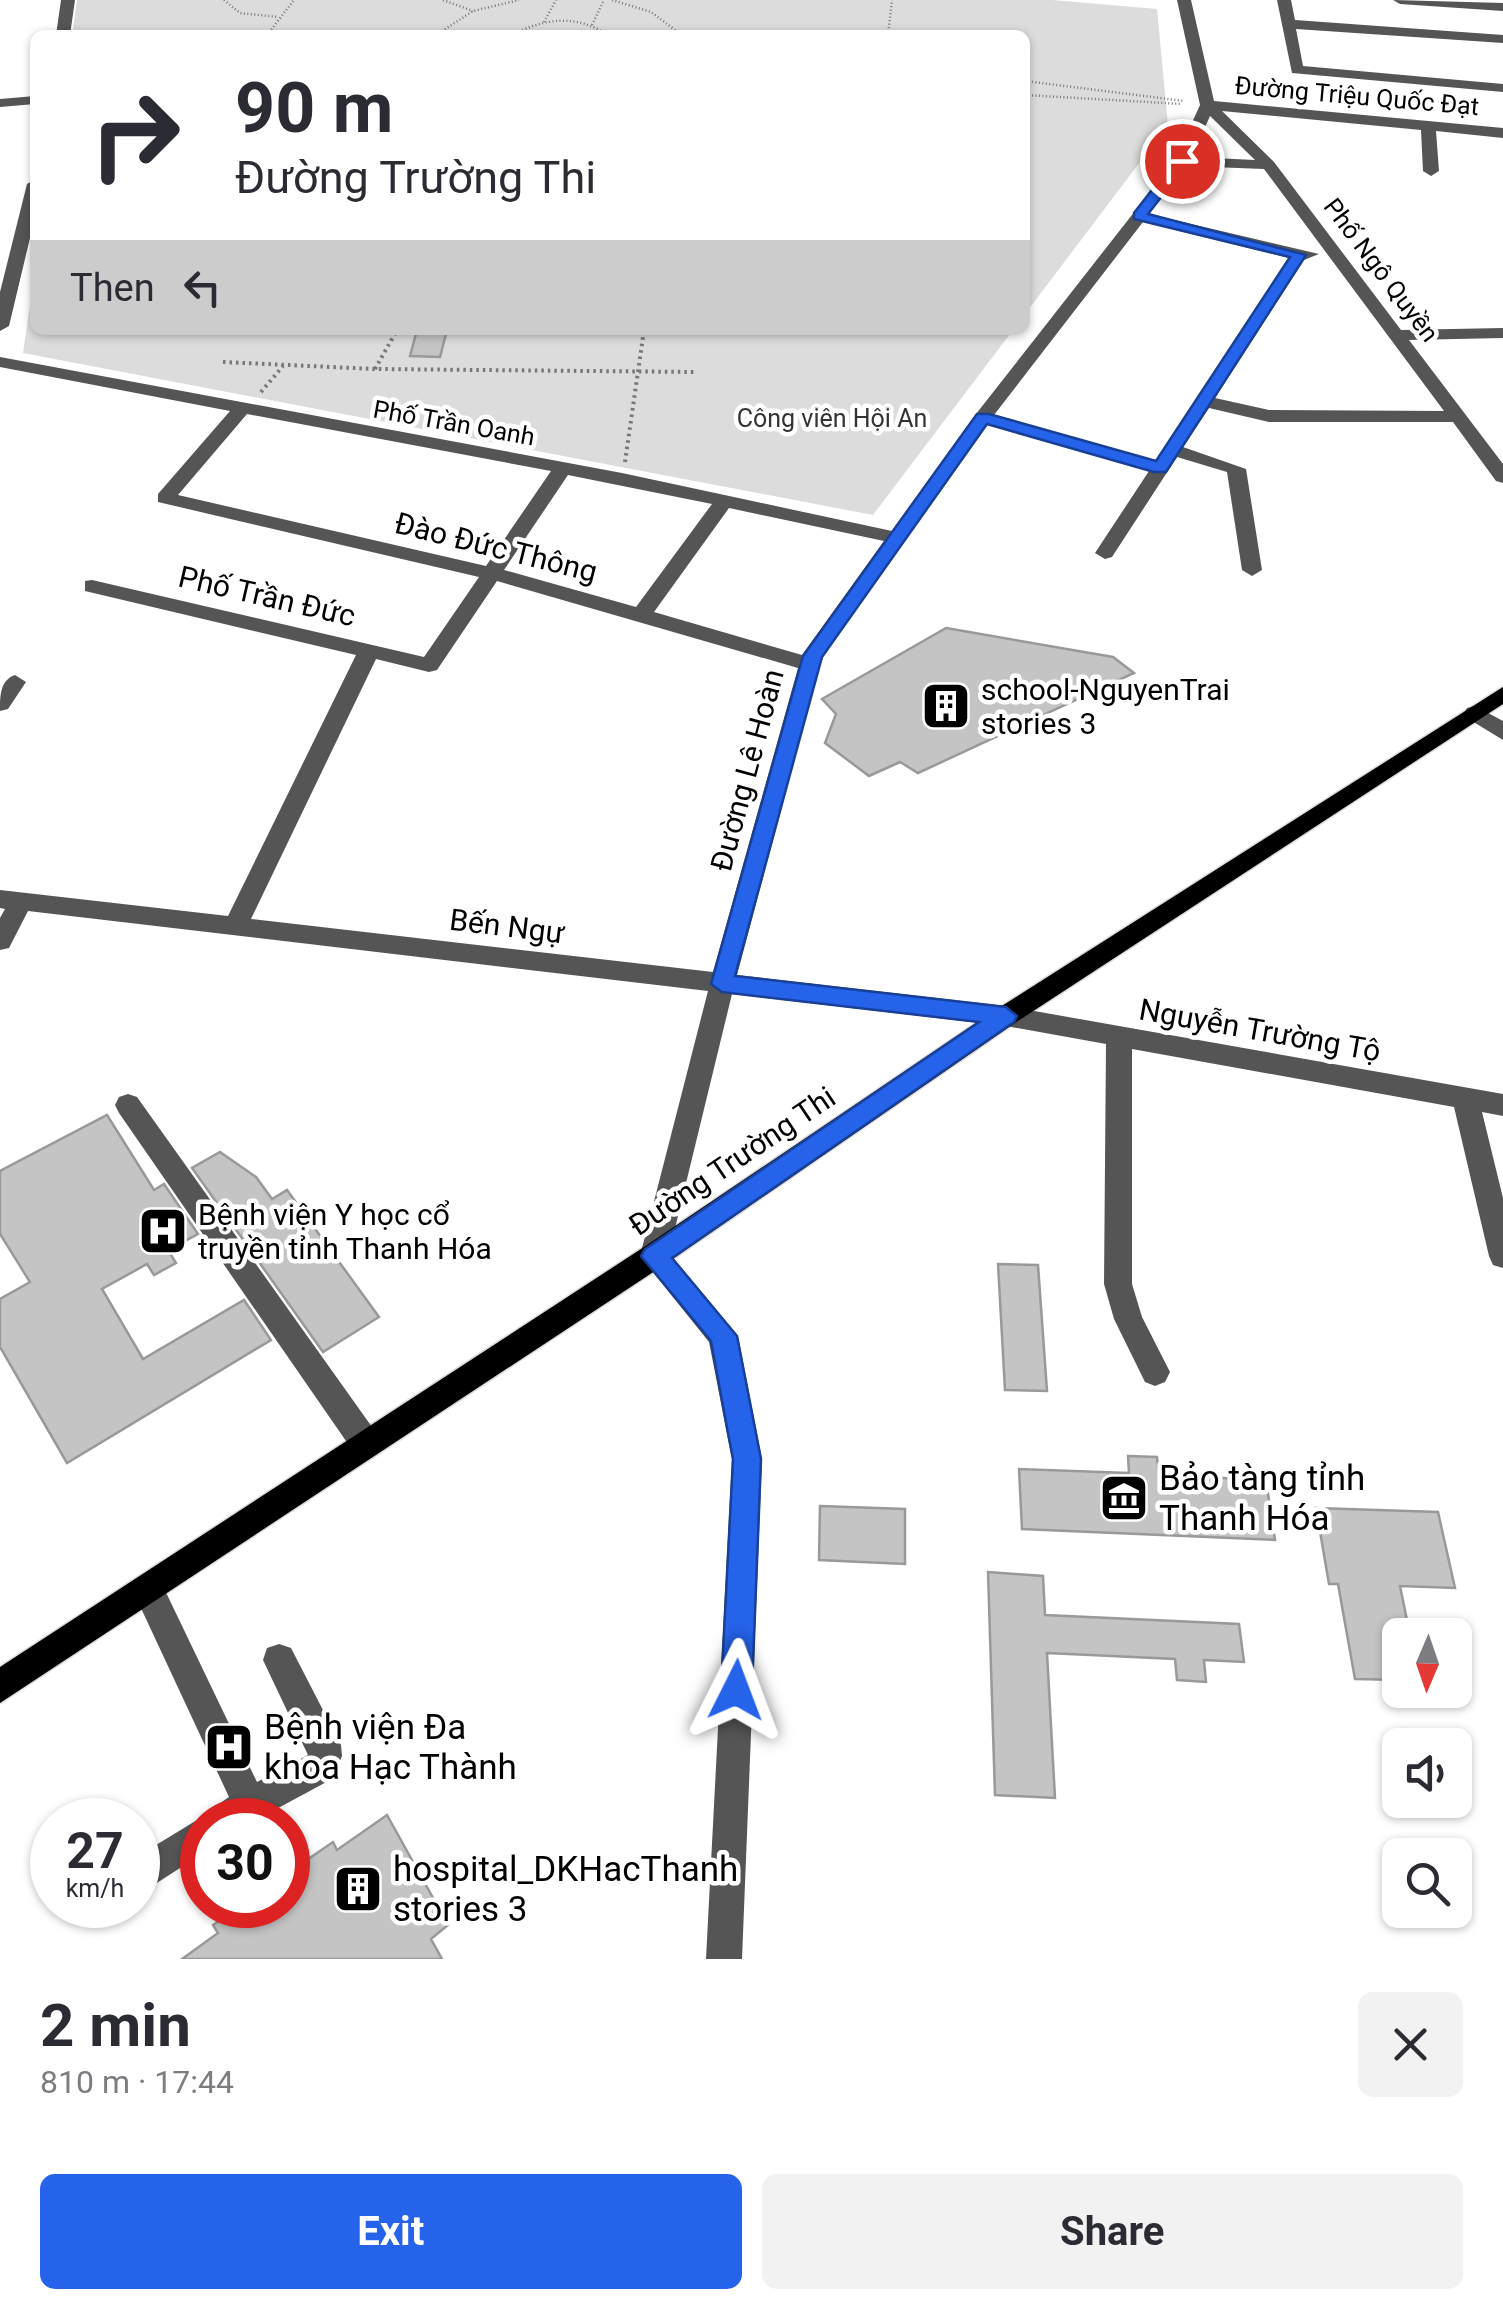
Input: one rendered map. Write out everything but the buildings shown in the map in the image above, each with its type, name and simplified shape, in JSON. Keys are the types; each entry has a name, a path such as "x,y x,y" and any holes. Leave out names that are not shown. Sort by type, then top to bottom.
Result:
{"main road":[{"name":"Đường Trường Thi","path":"0,1686 654,1256 1006,1016 1503,694"}],"street":[{"path":"64,30 68,0"},
{"path":"1184,0 1207,105"},
{"path":"1284,0 1298,70 1503,88"},
{"path":"1400,0 1503,7"},
{"path":"1290,28 1503,38"},
{"path":"1290,28 1503,47"},
{"path":"0,103 29,100"},
{"name":"Đường Triệu Quốc Đạt","path":"1207,105 1503,133"},
{"name":"Đường Lê Hoàn","path":"654,1256 722,984 812,656 983,418 1182,161 1207,105"},
{"name":"Phố Ngô Quyền","path":"1207,105 1269,164 1503,477"},
{"path":"1428,126 1431,170"},
{"path":"1182,161 1269,164"},
{"path":"0,326 30,204"},
{"path":"1139,216 1299,255 1336,253"},
{"path":"1105,553 1299,255"},
{"path":"1398,335 1503,333"},
{"name":"Phố Trần Oanh","path":"0,362 563,468 897,538"},
{"path":"1204,401 1269,416 1460,418"},
{"name":"Đào Đức Thông","path":"243,410 165,498 494,574 810,664"},
{"path":"983,418 1160,468"},
{"path":"1172,450 1236,468 1252,570"},
{"path":"494,574 563,468"},
{"path":"641,616 724,501"},
{"name":"Phố Trần Đức","path":"92,586 429,665 494,574"},
{"path":"235,927 369,651"},
{"path":"0,704 15,682"},
{"path":"1475,712 1503,732"},
{"path":"0,941 10,901"},
{"name":"Bến Ngự","path":"10,901 1006,1016"},
{"name":"Nguyễn Trường Tộ","path":"1006,1016 1503,1106"},
{"path":"1118,1038 1118,1284 1128,1319 1155,1372"},
{"path":"1466,1100 1503,1256"},
{"path":"128,1104 366,1444"},
{"path":"654,1256 724,1336 747,1459 724,1959"},
{"path":"149,1591 231,1798"},
{"path":"263,1798 320,1767 325,1756 324,1744 279,1660"}],"path":[{"path":"224,0 240,13 278,17"},
{"path":"270,30 294,0"},
{"path":"443,0 474,11"},
{"path":"444,30 474,11 519,0"},
{"path":"544,22 556,0"},
{"path":"592,25 604,0"},
{"path":"612,0 650,10 678,30"},
{"path":"889,30 892,0"},
{"path":"525,30 544,22 592,25 600,30"},
{"path":"1030,82 1207,105"},
{"path":"1030,95 1207,105"},
{"path":"375,369 394,335"},
{"path":"622,480 643,335"},
{"path":"223,362 375,369 696,372"},
{"path":"243,410 284,365"}],"green space":[{"path":"77,0 1052,0 1157,9 1168,125 1030,307 1030,30 73,30"},
{"name":"Công viên Hội An","path":"30,306 30,335 1009,335 873,515 23,353"}],"place":[{"name":"school-NguyenTrai stories 3","path":"946,706"},
{"name":"Bệnh viện Y học cổ truyền tỉnh Thanh Hóa","path":"163,1231"},
{"name":"Bảo tàng tỉnh Thanh Hóa","path":"1124,1498"},
{"name":"Bệnh viện Đa khoa Hạc Thành","path":"229,1747"},
{"name":"hospital_DKHacThanh stories 3","path":"358,1889"}],"route":[{"path":"736,1690 747,1459 724,1336 654,1256 1006,1016 722,984 812,656 983,418 1160,468 1299,255 1139,216 1182,161"}]}
